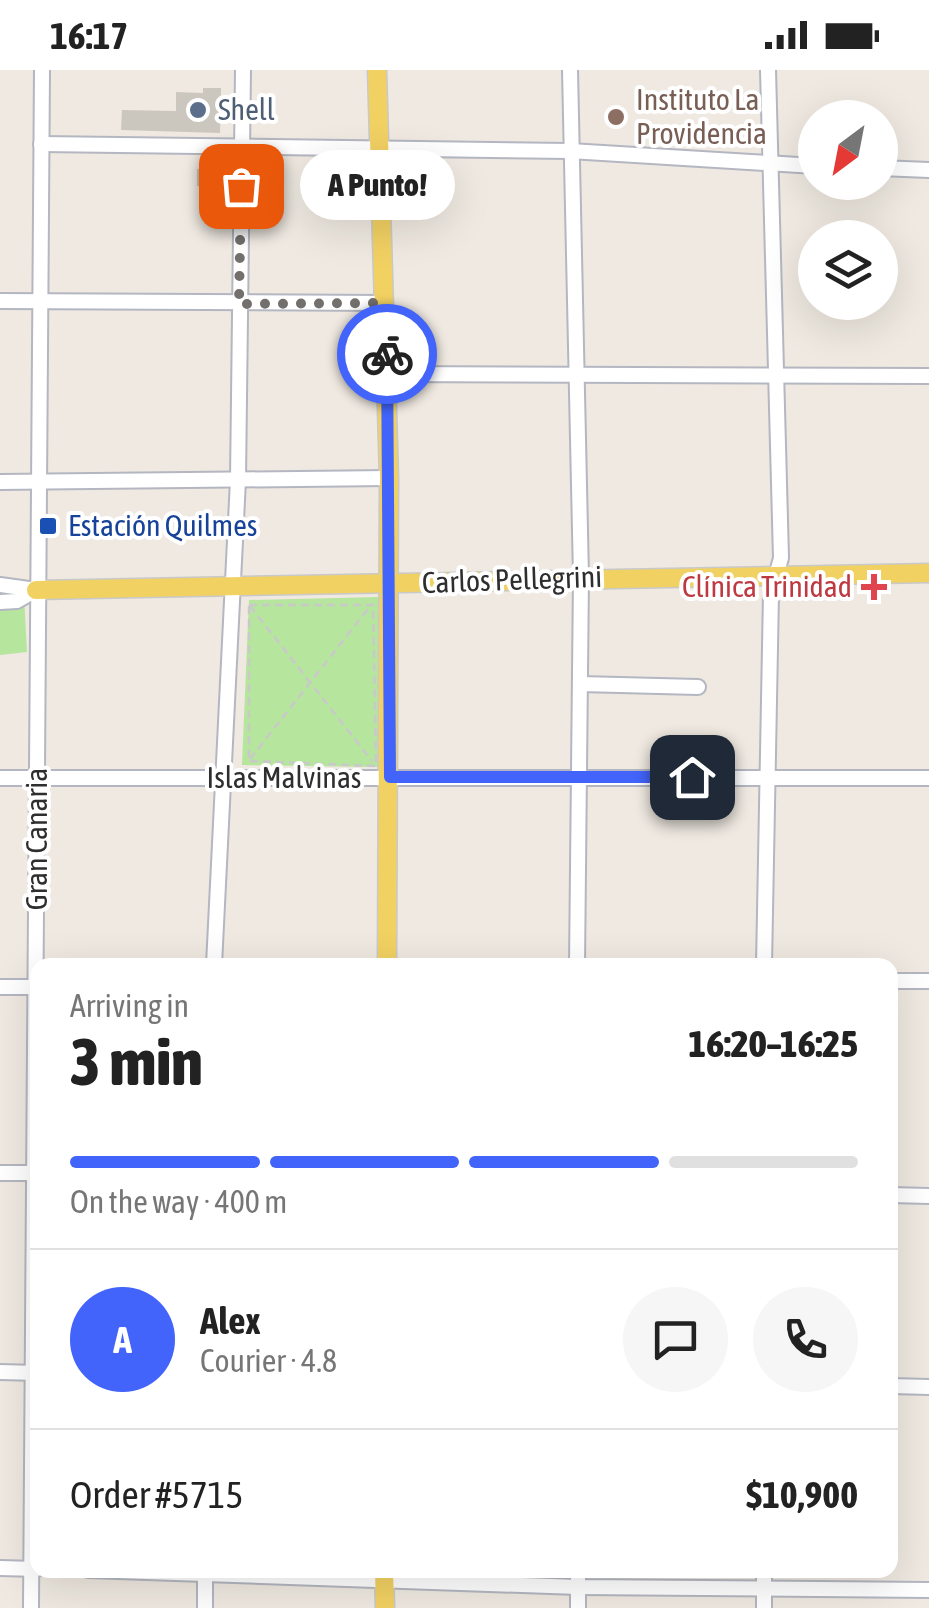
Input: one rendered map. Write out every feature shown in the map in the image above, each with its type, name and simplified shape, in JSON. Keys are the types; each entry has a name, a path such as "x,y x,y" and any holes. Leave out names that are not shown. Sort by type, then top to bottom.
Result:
{"main road":[{"path":"377,70 389,478 390,584 383,772 387,958"},
{"name":"Carlos Pellegrini","path":"36,590 929,573"},
{"path":"384,1578 386,1608"}],"street":[{"name":"Gran Canaria","path":"37,958 36,590 43,302 42,70"},
{"path":"214,958 238,480 242,70"},
{"path":"570,70 581,577 577,958"},
{"path":"764,958 771,594 777,574 778,376 768,70"},
{"path":"41,144 570,151 798,166"},
{"path":"898,169 929,170"},
{"path":"0,301 384,303"},
{"path":"386,374 929,376"},
{"path":"0,482 389,478"},
{"name":"Carlos Pellegrini","path":"0,586 36,590"},
{"name":"Carlos Pellegrini","path":"0,602 17,601 36,590"},
{"path":"580,684 698,687"},
{"name":"Islas Malvinas","path":"0,778 224,779 383,772 929,778"},
{"path":"898,980 929,981"},
{"path":"0,987 30,986"},
{"path":"0,1172 30,1173"},
{"path":"898,1195 929,1196"},
{"path":"0,1372 30,1373"},
{"path":"898,1386 929,1387"},
{"path":"0,1568 30,1569"},
{"name":"Gran Canaria","path":"31,1608 33,1578"},
{"path":"204,1608 205,1578"},
{"path":"449,1578 578,1586 929,1590"},
{"path":"578,1578 578,1608"},
{"path":"764,1578 764,1608"}],"path":[{"path":"249,605 383,772"},
{"path":"249,605 371,606"},
{"path":"248,760 249,605"},
{"path":"371,606 383,772"},
{"path":"248,760 371,606"},
{"path":"248,760 383,772"}],"green space":[{"path":"24,596 27,652 0,655 0,598"},
{"path":"379,597 379,767 242,765 249,600"}],"building":[{"name":"Shell","path":"203,88 221,88 220,133 121,130 122,110 176,111 176,92 203,93"},
{"path":"219,168 219,186 197,186 197,169"}],"way so far":[{"path":"241,186 239,304 384,303 387,354"}],"place":[{"name":"Shell","path":"198,110"},
{"name":"Instituto La Providencia","path":"616,117"},
{"name":"A Punto!","path":"241,186"},
{"name":"Estación Quilmes","path":"48,526"},
{"name":"Clínica Trinidad","path":"874,587"}],"route":[{"path":"387,354 390,777 692,777"}]}
